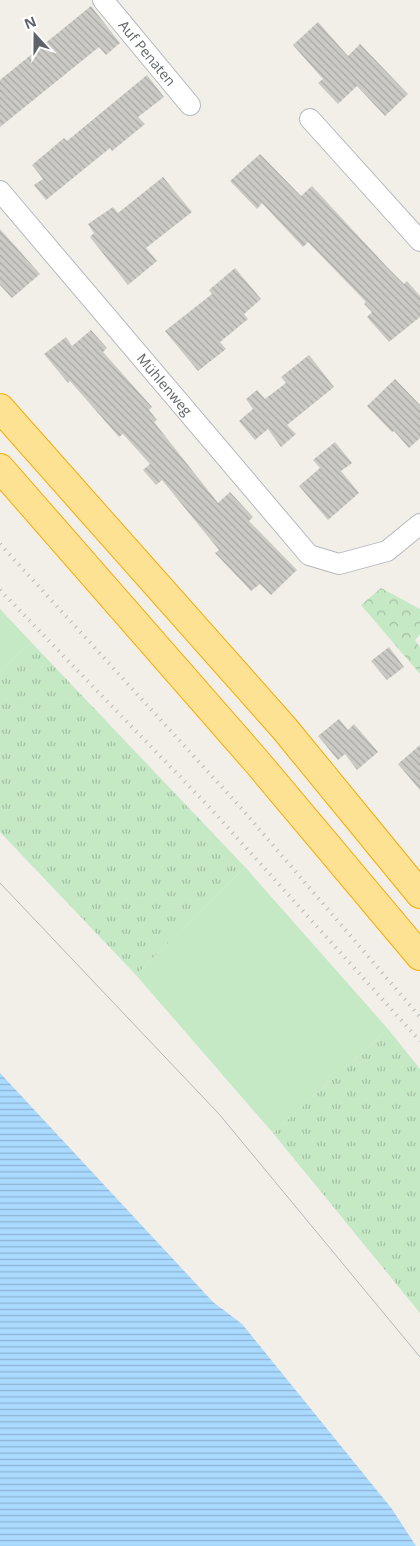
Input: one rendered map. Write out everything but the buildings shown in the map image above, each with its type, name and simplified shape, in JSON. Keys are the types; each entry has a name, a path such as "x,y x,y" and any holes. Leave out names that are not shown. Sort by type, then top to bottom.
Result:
{"highway":[{"path":"0,408 284,728 420,894"},
{"path":"0,468 257,762 420,956"}],"street":[{"name":"Auf Penaten","path":"103,0 190,105"},
{"path":"310,119 420,241"},
{"name":"Mühlenweg","path":"0,191 309,556 339,564 387,551 420,524"}],"green space":[{"path":"381,588 420,609 420,634 415,640 420,648 420,674 361,605"},
{"path":"0,609 31,642 0,671"},
{"path":"31,642 245,867 136,975 0,832 0,671"},
{"path":"245,867 388,1029 273,1133 136,975"},
{"path":"388,1029 420,1069 420,1313 273,1133"}],"water":[{"path":"0,1073 213,1302 242,1324 392,1509 416,1546 0,1546"}],"tram line":[{"path":"0,883 219,1114 420,1357"}],"railway":[{"path":"0,544 242,809 420,1017"},
{"path":"0,590 212,810 420,1041"}]}
